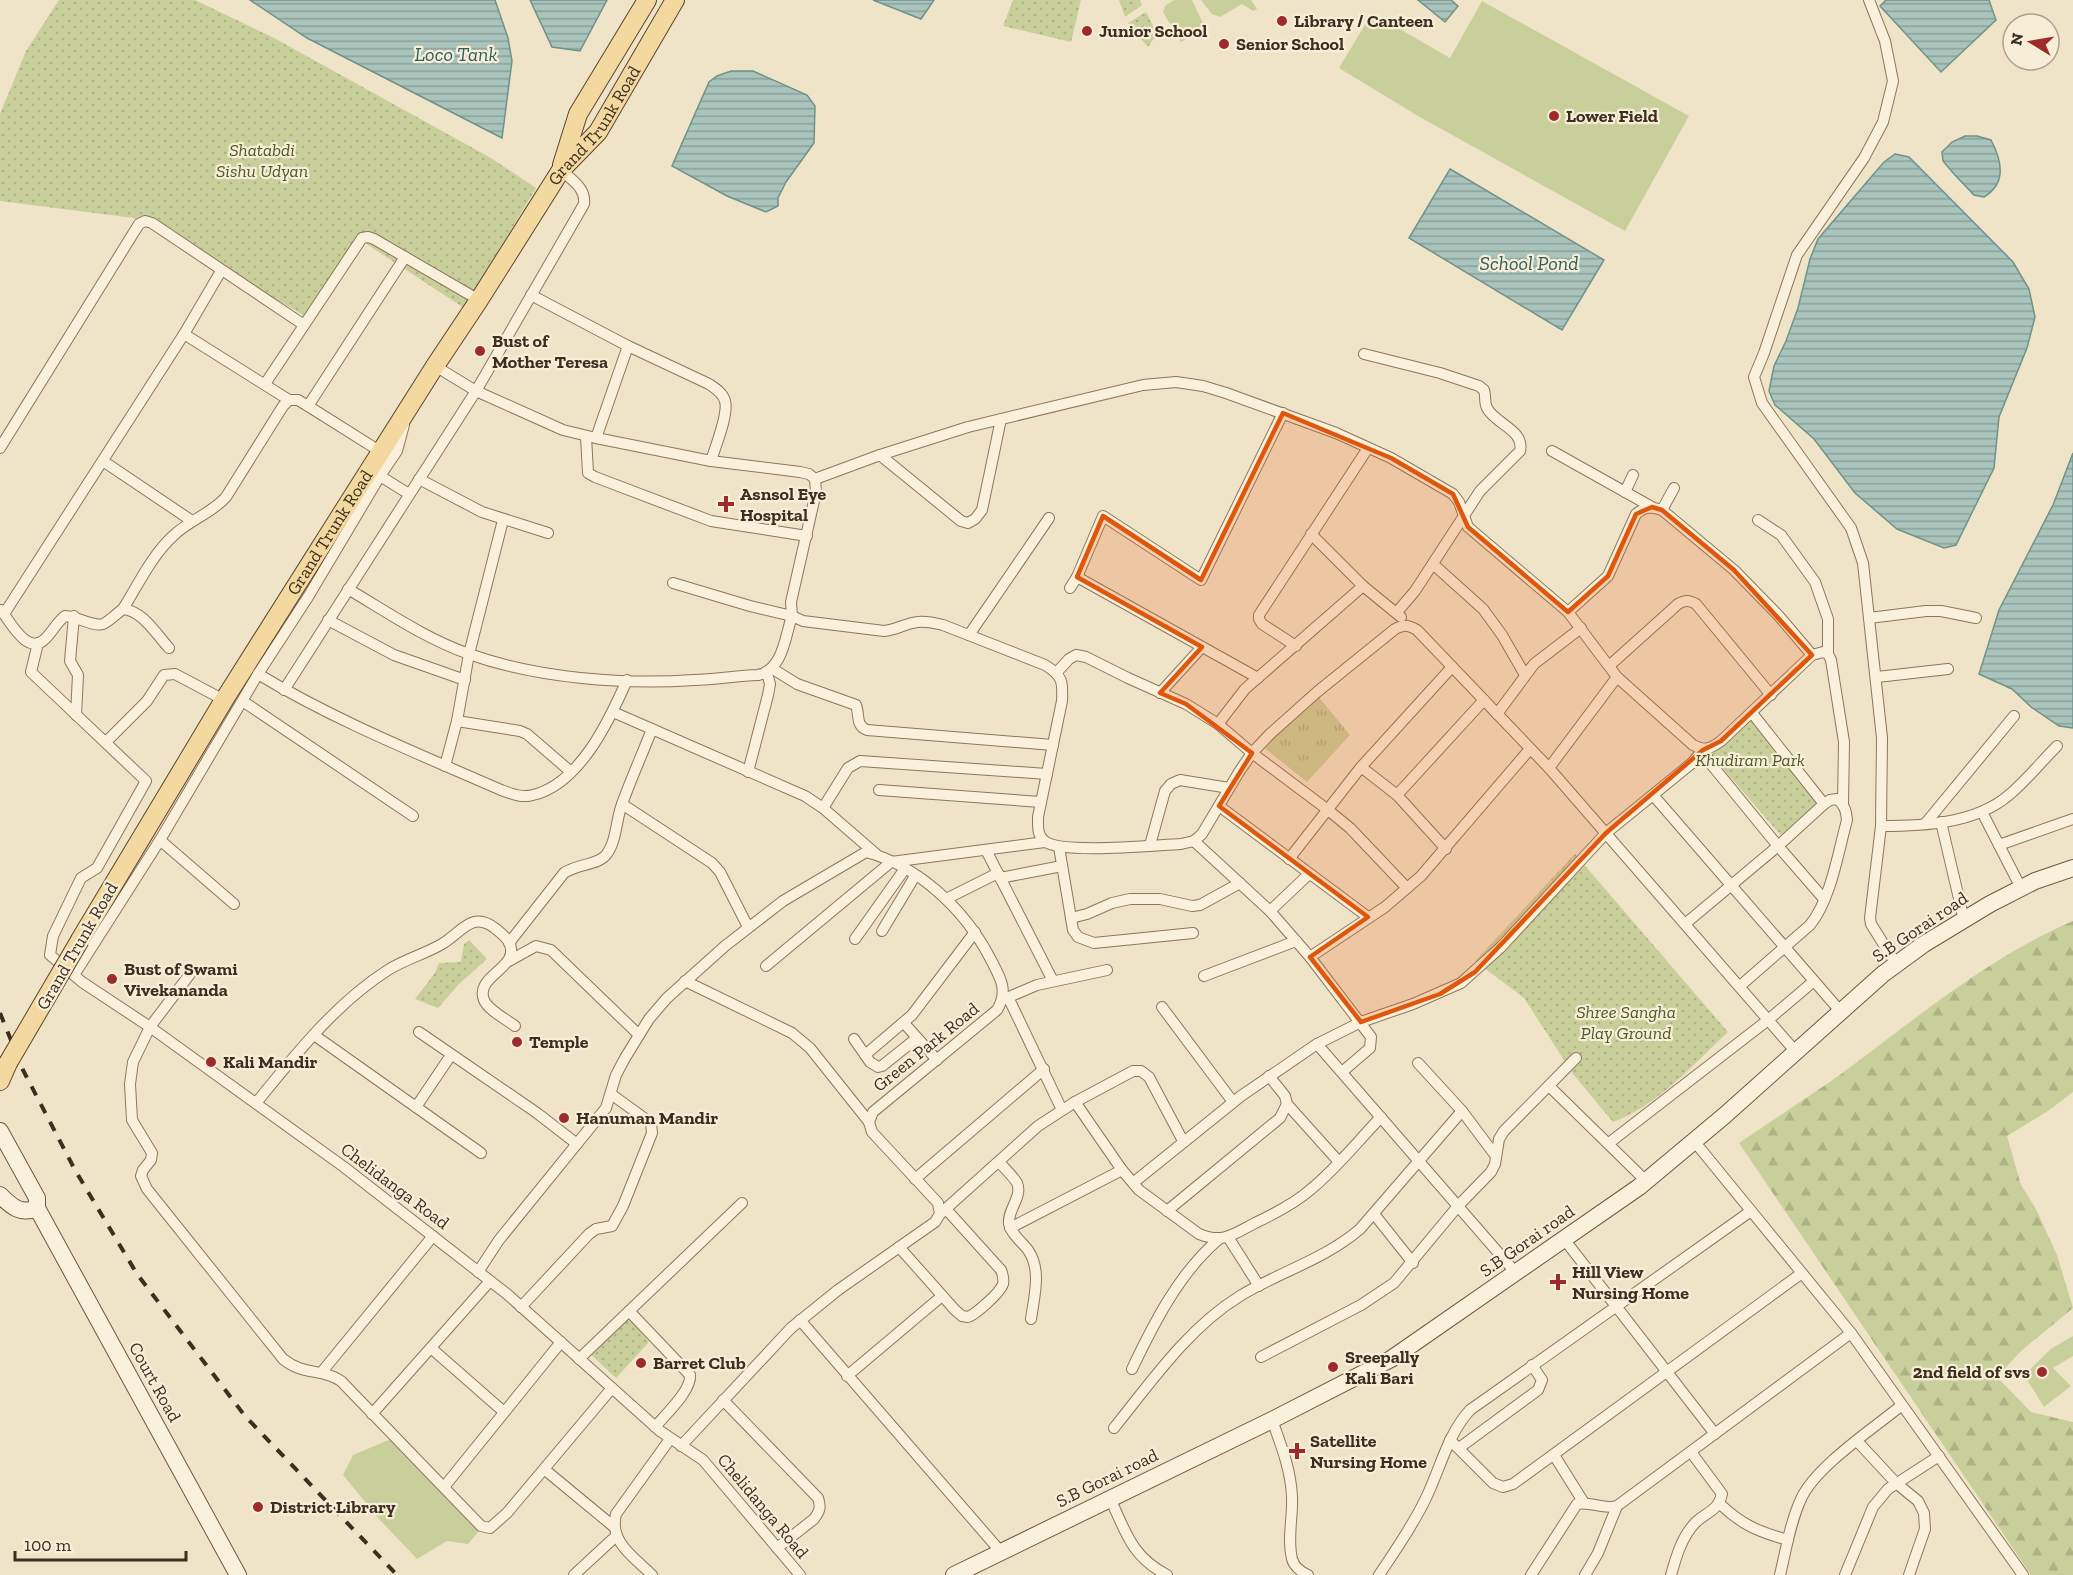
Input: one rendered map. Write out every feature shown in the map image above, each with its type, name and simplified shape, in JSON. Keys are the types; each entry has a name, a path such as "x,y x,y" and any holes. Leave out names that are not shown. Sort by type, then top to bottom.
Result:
{"main road":[{"path":"561,170 578,114 647,0"},
{"name":"Grand Trunk Road","path":"4,1073 80,940 224,700 561,170 598,132 675,0"}],"street":[{"path":"1869,0 1885,41 1893,81 1883,122 1864,158 1797,255 1754,377 1762,404 1851,528 1863,563 1882,738 1881,826 1870,918 1871,924 1896,964"},
{"path":"284,690 476,391 584,204 583,190 561,170"},
{"path":"0,448 139,224 145,221 304,325"},
{"path":"265,384 362,238 374,239 480,300"},
{"path":"308,406 405,257"},
{"path":"221,271 184,334 2,611 23,639 30,644 39,643 65,616 74,616 99,625 123,609 163,546 174,535 215,508 226,497 289,400"},
{"path":"531,296 719,391 725,400 726,410 711,461"},
{"path":"184,334 289,400 298,400 381,452"},
{"path":"628,346 591,437 586,466 588,473 711,521 807,536"},
{"path":"1364,354 1440,373 1479,386 1484,390 1486,407 1519,438 1522,445 1520,451 1480,491 1397,612"},
{"path":"435,366 476,391 533,418 591,437 711,461 800,472 809,474 815,479 816,492 791,602 792,616 777,662 770,671 768,695 748,772"},
{"path":"815,479 880,455 960,430 1158,383 1176,382 1203,386 1283,413 1368,448 1418,472 1453,494 1459,502 1468,527 1568,612 1617,677 1693,745 1703,750 1711,764 1824,899"},
{"path":"78,979 258,675 397,451 407,410"},
{"path":"1070,588 1103,516 1201,580 1283,413"},
{"path":"880,455 961,521 968,523 975,519 981,510 1001,419"},
{"path":"1296,646 1262,624 1259,615 1368,448"},
{"path":"1552,451 1657,508 1734,570 1778,615 1812,656"},
{"path":"102,461 192,521"},
{"path":"1625,492 1633,475"},
{"path":"380,476 409,494"},
{"path":"419,479 469,507 548,533"},
{"path":"1568,612 1608,576 1636,514 1642,509 1657,508 1674,488"},
{"path":"969,635 1049,518"},
{"path":"445,765 457,721 469,654 503,520"},
{"path":"1740,986 1814,920 1824,899 1847,820 1843,804 1845,742 1831,660 1828,654 1828,620 1815,582 1781,535 1758,520"},
{"path":"1311,534 1363,586 1417,630 1549,768 1796,1052"},
{"path":"1432,564 1483,609 1502,635 1525,675"},
{"path":"1077,577 1258,678"},
{"path":"674,583 803,621 884,631 896,630 915,622 944,625 1045,665 1057,672 1063,682 1062,702 1038,817 1038,832 1045,842"},
{"path":"1218,724 1236,699 1258,678 1363,586"},
{"path":"348,589 421,631 469,654 505,664 575,676 627,680 695,680 770,671 797,684 856,705 859,710 859,723 867,730 1053,745"},
{"path":"1609,666 1678,604 1690,601 1696,604 1771,695"},
{"path":"123,609 139,614 169,648"},
{"path":"1869,618 1926,610 1976,618"},
{"path":"74,616 70,661 78,675 76,715"},
{"path":"328,620 394,655 422,667 465,680"},
{"path":"766,966 891,862 1045,842 1059,847 1089,848 1194,842 1202,834 1252,753 1317,692 1395,629 1402,625 1410,626"},
{"path":"1497,714 1542,656 1581,628"},
{"path":"39,643 31,672 106,742 147,701 164,675 175,674 224,700"},
{"path":"1160,693 1203,647"},
{"path":"1133,1183 1233,1102 1317,1044 1361,1023 1413,1005 1461,983 1501,946 1606,833 1692,763 1703,750 1721,741 1812,656 1818,652 1828,654"},
{"path":"1057,672 1076,655 1086,657 1186,704 1218,724 1350,828 1407,888"},
{"path":"1289,859 1361,767 1452,667"},
{"path":"1876,677 1948,669"},
{"path":"258,675 375,736 518,796 533,795 551,787 571,772 604,731 627,680"},
{"path":"1549,768 1617,677"},
{"path":"1397,795 1484,700"},
{"path":"244,702 413,816"},
{"name":"Green Park Road","path":"613,712 787,787 823,808 878,856 915,876 946,899 967,920 975,932 999,974 1006,998 998,1010 873,1112 869,1122"},
{"path":"1752,713 1824,804"},
{"path":"1925,824 2014,716"},
{"path":"457,721 520,731 571,772"},
{"path":"509,943 564,873 573,867 599,861 606,855 622,804 652,729"},
{"name":"Chelidanga Road","path":"106,742 146,781 97,868 81,878 53,936 50,955 78,979 150,1026 256,1103 490,1281 655,1427 703,1460 800,1575"},
{"path":"1881,826 1941,822 1982,812 2009,795 2057,746"},
{"path":"1310,957 1385,907 1407,888 1446,849 1530,749"},
{"path":"823,808 848,768 860,761 1047,774"},
{"path":"1361,767 1397,795 1446,849"},
{"path":"1150,845 1166,791 1171,784 1180,780 1229,788"},
{"path":"879,790 1041,802"},
{"path":"1653,795 1841,1012"},
{"path":"1685,924 1824,804 1830,800 1837,800 1843,804"},
{"path":"622,804 712,863 720,872 748,927"},
{"path":"1219,806 1368,917"},
{"path":"1982,812 2021,888"},
{"path":"1999,844 2073,819"},
{"path":"1941,822 1964,920"},
{"path":"160,840 234,904"},
{"path":"1194,842 1270,911 1310,957 1371,1037 1370,1048 1342,1072"},
{"path":"1059,847 1073,930 1078,937 1094,944 1193,933"},
{"path":"986,850 1053,981"},
{"path":"478,1272 499,1240 606,1108 615,1075 639,1035 661,1005 685,981 748,927 783,901 855,857 866,852 878,856"},
{"path":"946,899 999,875 1062,866"},
{"name":"S.B Gorai road","path":"954,1575 1272,1420 1390,1359 1646,1181 1896,964 1924,944 2021,888 2073,868"},
{"path":"855,939 904,870"},
{"path":"1270,911 1309,874"},
{"path":"882,931 915,876"},
{"path":"1071,918 1130,899 1160,899 1192,906 1200,905 1240,883"},
{"path":"256,1103 314,1035 348,1002 382,974 442,944 469,924 477,920 488,922 503,934 512,953 508,961"},
{"path":"865,1055 904,1023 975,932"},
{"path":"1203,976 1296,941"},
{"path":"515,1026 490,1007 482,993 485,984 508,961 536,946 551,950 639,1035"},
{"path":"193,970 150,1026 133,1062 132,1120 152,1153 151,1160 141,1176 143,1183 284,1359 298,1369 333,1376 341,1381 481,1526 490,1528 507,1513 612,1388"},
{"path":"1062,1110 1044,1069 1006,998 1053,981 1107,970"},
{"path":"685,981 777,1025 802,1040 869,1122 872,1132 943,1211 1001,1270 1004,1282 1001,1289 974,1315 962,1316 899,1247"},
{"path":"1609,1143 1768,1020 1814,981"},
{"path":"1162,1007 1233,1102"},
{"path":"904,1023 937,1060"},
{"path":"419,1032 537,1113 577,1144"},
{"path":"314,1035 481,1153"},
{"path":"854,1039 875,1066 882,1066 917,1038"},
{"path":"1317,1044 1516,1272"},
{"path":"416,1107 451,1054"},
{"path":"1261,1357 1378,1295 1394,1283 1413,1263 1458,1206 1491,1172 1495,1164 1499,1139 1504,1131 1576,1058"},
{"path":"1418,1063 1462,1111 1495,1155"},
{"path":"915,1179 1044,1069"},
{"path":"681,1446 774,1344 800,1320 838,1290 935,1222 943,1211 1038,1126 1075,1102 1133,1071 1141,1071 1149,1077 1183,1141"},
{"path":"1269,1076 1285,1096 1287,1104 1339,1162"},
{"path":"1549,1086 1646,1181"},
{"path":"521,1307 584,1238 596,1229 612,1226 620,1213 652,1133 651,1123 611,1094"},
{"path":"1075,1102 1133,1183 1167,1212 1199,1234 1210,1239 1223,1238"},
{"path":"1167,1212 1280,1118 1287,1104"},
{"path":"1114,1428 1187,1339 1209,1319 1239,1296 1335,1249 1360,1230 1462,1111"},
{"path":"1132,1369 1172,1297 1203,1253 1223,1238 1291,1204 1309,1192 1381,1117"},
{"name":"Court Road","path":"0,1131 37,1198 37,1208 238,1575"},
{"path":"1694,1141 1851,1333 2022,1575"},
{"path":"999,1162 1017,1184 1018,1190 1010,1212 1010,1228 1029,1251 1036,1270 1031,1319"},
{"path":"1010,1228 1122,1170"},
{"path":"0,1195 16,1209 28,1212 37,1208"},
{"path":"579,1359 742,1203"},
{"path":"1379,1575 1413,1523 1436,1477 1458,1422 1470,1410 1751,1211"},
{"path":"1374,1214 1413,1263"},
{"path":"321,1373 433,1236"},
{"path":"1223,1238 1260,1286"},
{"path":"1564,1239 1715,1434"},
{"path":"1450,1440 1493,1483 1503,1487 1514,1484 1802,1273"},
{"path":"372,1414 490,1281"},
{"path":"847,1376 942,1296"},
{"path":"629,1311 690,1375 691,1381 687,1389 655,1427"},
{"path":"800,1320 1000,1552"},
{"path":"1531,1575 1577,1504 1584,1503 1608,1509 1617,1506 1851,1333"},
{"path":"444,1487 561,1342"},
{"path":"431,1348 504,1412"},
{"path":"1459,1448 1538,1390 1542,1380 1532,1365"},
{"path":"723,1400 818,1498 821,1506 819,1513 777,1548"},
{"path":"1780,1575 1788,1540 1802,1498 1814,1479 1902,1405"},
{"path":"1272,1420 1284,1451 1290,1478 1292,1561 1301,1572 1308,1575"},
{"path":"574,1575 614,1531 616,1514 670,1439"},
{"path":"1857,1441 1896,1483 1918,1501 1924,1513 1925,1529 1909,1575"},
{"path":"1671,1575 1686,1535 1696,1522 1720,1504 1722,1494 1691,1452"},
{"path":"1554,1455 1584,1503"},
{"path":"1845,1575 1873,1507 1888,1489 1939,1456"},
{"path":"544,1469 614,1531 652,1575"},
{"path":"1110,1498 1134,1549 1144,1561 1167,1575"},
{"path":"1720,1504 1733,1516 1756,1530 1788,1540"},
{"path":"1586,1575 1598,1553 1617,1506"}],"highlighted area":[{"path":"1283,413 1391,458 1453,494 1468,527 1568,612 1608,576 1636,514 1652,507 1662,510 1734,570 1812,655 1721,741 1703,750 1606,833 1475,972 1440,994 1361,1022 1310,957 1368,917 1219,806 1252,753 1186,704 1160,693 1202,647 1077,577 1103,516 1201,580"}],"green space":[{"name":"Shatabdi Sishu Udyan","path":"59,0 195,0 274,38 491,158 536,188 464,308 356,237 307,317 134,218 0,201 0,114 26,51"},
{"path":"1013,0 1081,0 1071,42 1003,26"},
{"path":"1119,0 1140,0 1142,5 1125,17"},
{"path":"1174,0 1192,0 1203,23 1202,30 1181,42 1163,12 1165,6"},
{"path":"1201,0 1251,0 1257,9 1253,11 1242,4 1220,17 1212,14"},
{"name":"Lower Field","path":"1482,1 1689,116 1625,231 1418,116 1339,68 1372,13 1450,58"},
{"path":"1146,12 1157,34 1148,47 1128,23"},
{"path":"1317,695 1350,735 1307,782 1262,746"},
{"name":"Khudiram Park","path":"1751,719 1821,806 1785,840 1711,755"},
{"name":"Shree Sangha Play Ground","path":"1575,854 1728,1032 1660,1095 1629,1115 1613,1122 1573,1074 1524,998 1475,961"},
{"path":"2073,921 2073,1092 2048,1111 2007,1136 2021,1185 2036,1209 2057,1255 2073,1308 2021,1351 1997,1377 2031,1412 2073,1422 2073,1575 2031,1575 1739,1143 1841,1074 1924,1011 1982,971 2012,952"},
{"path":"469,940 487,959 459,984 438,1008 415,999 435,973 439,963 461,962 464,944"},
{"path":"626,1315 649,1342 616,1378 589,1353"},
{"name":"2nd field of svs","path":"2073,1336 2073,1356 2053,1368 2071,1386 2044,1407 2024,1375 2052,1348"},
{"path":"391,1439 480,1530 468,1544 447,1541 417,1559 379,1519 343,1475 353,1455"}],"water":[{"name":"Loco Tank","path":"250,0 495,0 508,38 512,61 502,138 307,38"},
{"name":"Loco Tank","path":"530,0 607,0 580,51 552,47"},
{"path":"873,0 934,0 921,19"},
{"path":"1418,0 1451,0 1458,6 1445,22"},
{"path":"1886,0 1989,0 1996,20 1941,72 1880,6"},
{"path":"731,71 753,71 807,95 815,106 814,143 786,182 778,198 778,206 766,212 727,196 672,166 709,82"},
{"path":"1965,136 1977,136 1991,140 1998,156 1999,178 1996,185 1984,197 1974,195 1943,161 1942,152 1952,142"},
{"path":"1895,154 1909,157 2013,262 2029,289 2035,317 2027,348 1999,417 1994,468 1956,545 1944,548 1897,529 1855,493 1814,439 1775,405 1769,391 1774,366 1798,308 1810,259 1818,239 1884,162"},
{"name":"School Pond","path":"1450,169 1604,260 1562,330 1409,238"},
{"path":"2073,453 2073,728 2059,726 2031,707 2012,689 1979,674 1999,610 2053,505"}],"railway":[{"path":"0,1013 23,1070 75,1170 137,1274 245,1416 397,1575"}],"place":[{"name":"Library / Canteen","path":"1282,21"},
{"name":"Junior School","path":"1087,31"},
{"name":"Senior School","path":"1224,44"},
{"name":"Lower Field","path":"1554,116"},
{"name":"Bust of Mother Teresa","path":"480,351"},
{"name":"Asnsol Eye Hospital","path":"726,504"},
{"name":"Bust of Swami Vivekananda","path":"112,979"},
{"name":"Temple","path":"517,1042"},
{"name":"Kali Mandir","path":"211,1062"},
{"name":"Hanuman Mandir","path":"564,1118"},
{"name":"Hill View Nursing Home","path":"1558,1282"},
{"name":"Barret Club","path":"641,1363"},
{"name":"Sreepally Kali Bari","path":"1333,1367"},
{"name":"2nd field of svs","path":"2042,1372"},
{"name":"Satellite Nursing Home","path":"1297,1451"},
{"name":"District Library","path":"258,1507"}]}
